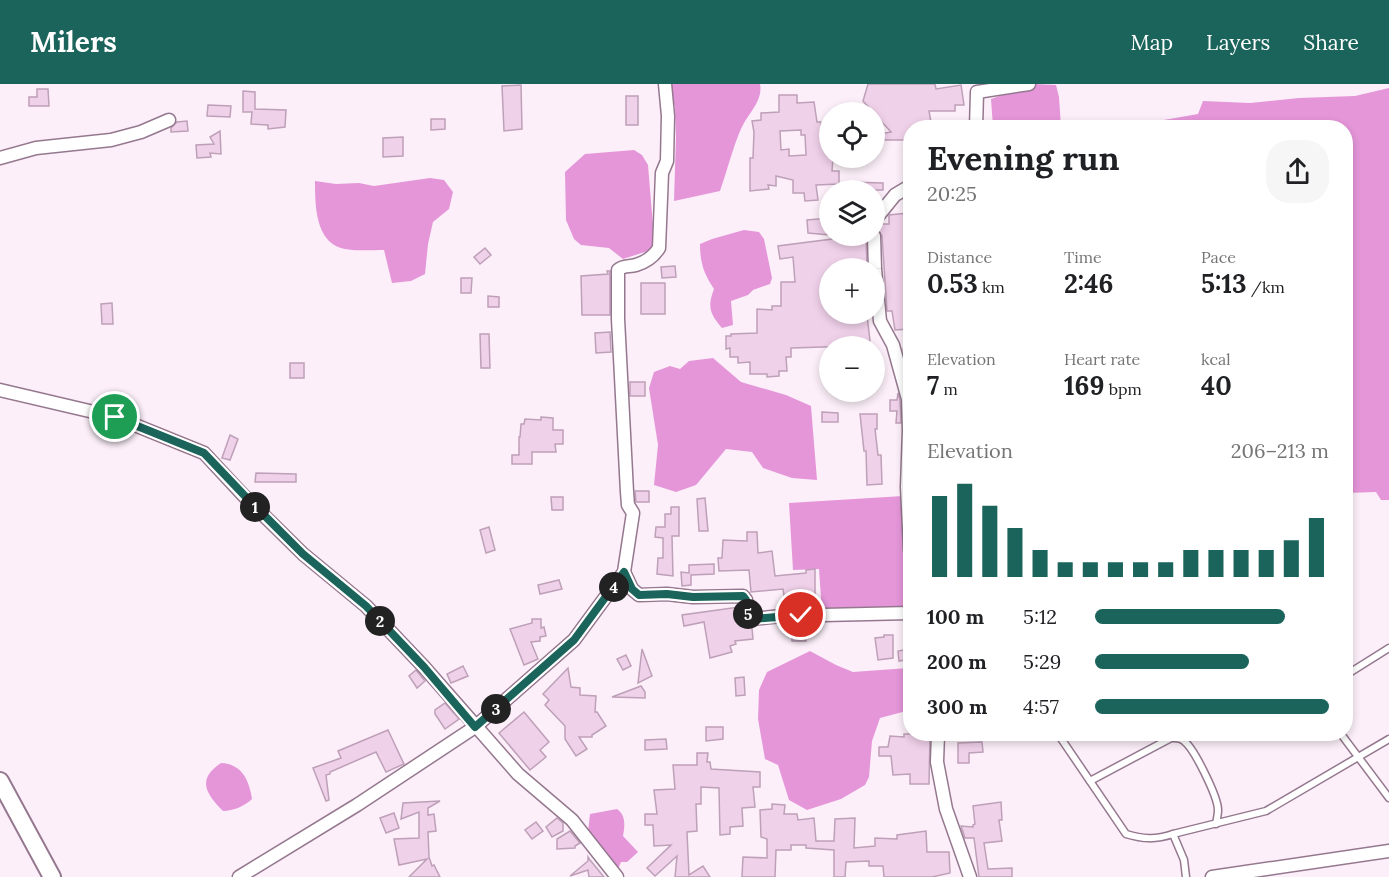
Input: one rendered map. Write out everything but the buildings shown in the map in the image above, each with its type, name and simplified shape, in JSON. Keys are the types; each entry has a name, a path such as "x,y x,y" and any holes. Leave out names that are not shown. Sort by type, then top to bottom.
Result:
{"street":[{"path":"239,877 357,805 475,727 574,640 624,572 633,513 628,505 627,492 618,319 618,270 620,267 635,265 653,256 660,248 662,173 667,161 668,116 665,84"},
{"path":"976,120 976,88 1029,84"},
{"path":"0,158 36,147 111,140 141,132 169,120"},
{"path":"885,207 895,195 903,190"},
{"path":"874,246 880,321 893,345 903,381"},
{"path":"0,390 115,417 204,453 303,554 366,606 424,667 518,774 572,820 617,877"},
{"path":"624,572 632,589 639,595 743,596 746,600 748,616 752,619 781,616 903,613"},
{"path":"938,741 938,762 946,809 970,877"},
{"path":"0,781 52,877"},
{"path":"1212,877 1389,851"}],"lane":[{"path":"1353,671 1389,648"},
{"path":"1063,741 1126,834 1142,839 1156,839 1266,811 1389,739"},
{"path":"1090,781 1164,741"},
{"path":"1185,741 1214,793 1218,809 1216,824"},
{"path":"1347,741 1389,798"},
{"path":"1173,834 1184,860 1186,877"}],"shaded area":[{"path":"668,84 760,84 760,95 741,130 720,191 674,201 675,107"},
{"path":"1034,84 1056,85 1061,120 992,120 991,99"},
{"path":"1389,88 1389,500 1381,500 1376,492 1353,493 1353,120 1164,120 1198,114 1203,101 1250,103 1355,96"},
{"path":"634,150 642,155 648,165 654,238 651,250 623,259 609,248 581,245 574,239 566,220 565,172 585,154"},
{"path":"430,178 444,180 453,192 449,209 433,222 425,274 411,281 392,283 384,250 341,248 329,241 320,226 315,198 315,181 374,186"},
{"path":"744,230 759,232 764,239 772,278 770,284 731,301 733,325 722,328 711,310 714,289 703,268 700,244"},
{"path":"713,358 741,382 786,395 811,406 817,480 792,478 763,468 752,452 726,449 696,485 676,492 654,485 658,445 649,388 654,372 670,366 680,369 689,361"},
{"path":"903,496 903,607 822,612 819,569 793,570 789,503"},
{"path":"810,651 853,672 903,668 903,712 880,718 872,741 869,777 865,785 841,799 807,810 789,800 778,765 765,759 758,719 759,690 767,672"},
{"path":"221,763 234,766 243,774 252,799 242,806 227,811 223,811 217,804 206,786 209,775"},
{"path":"617,809 623,818 623,836 638,852 627,862 621,862 618,869 588,832 590,814"}],"route":[{"path":"115,417 204,453 303,554 366,606 424,667 475,727 574,640 624,572 632,589 639,595 652,593 693,597 743,596 746,600 748,616 752,619 801,615"}]}
